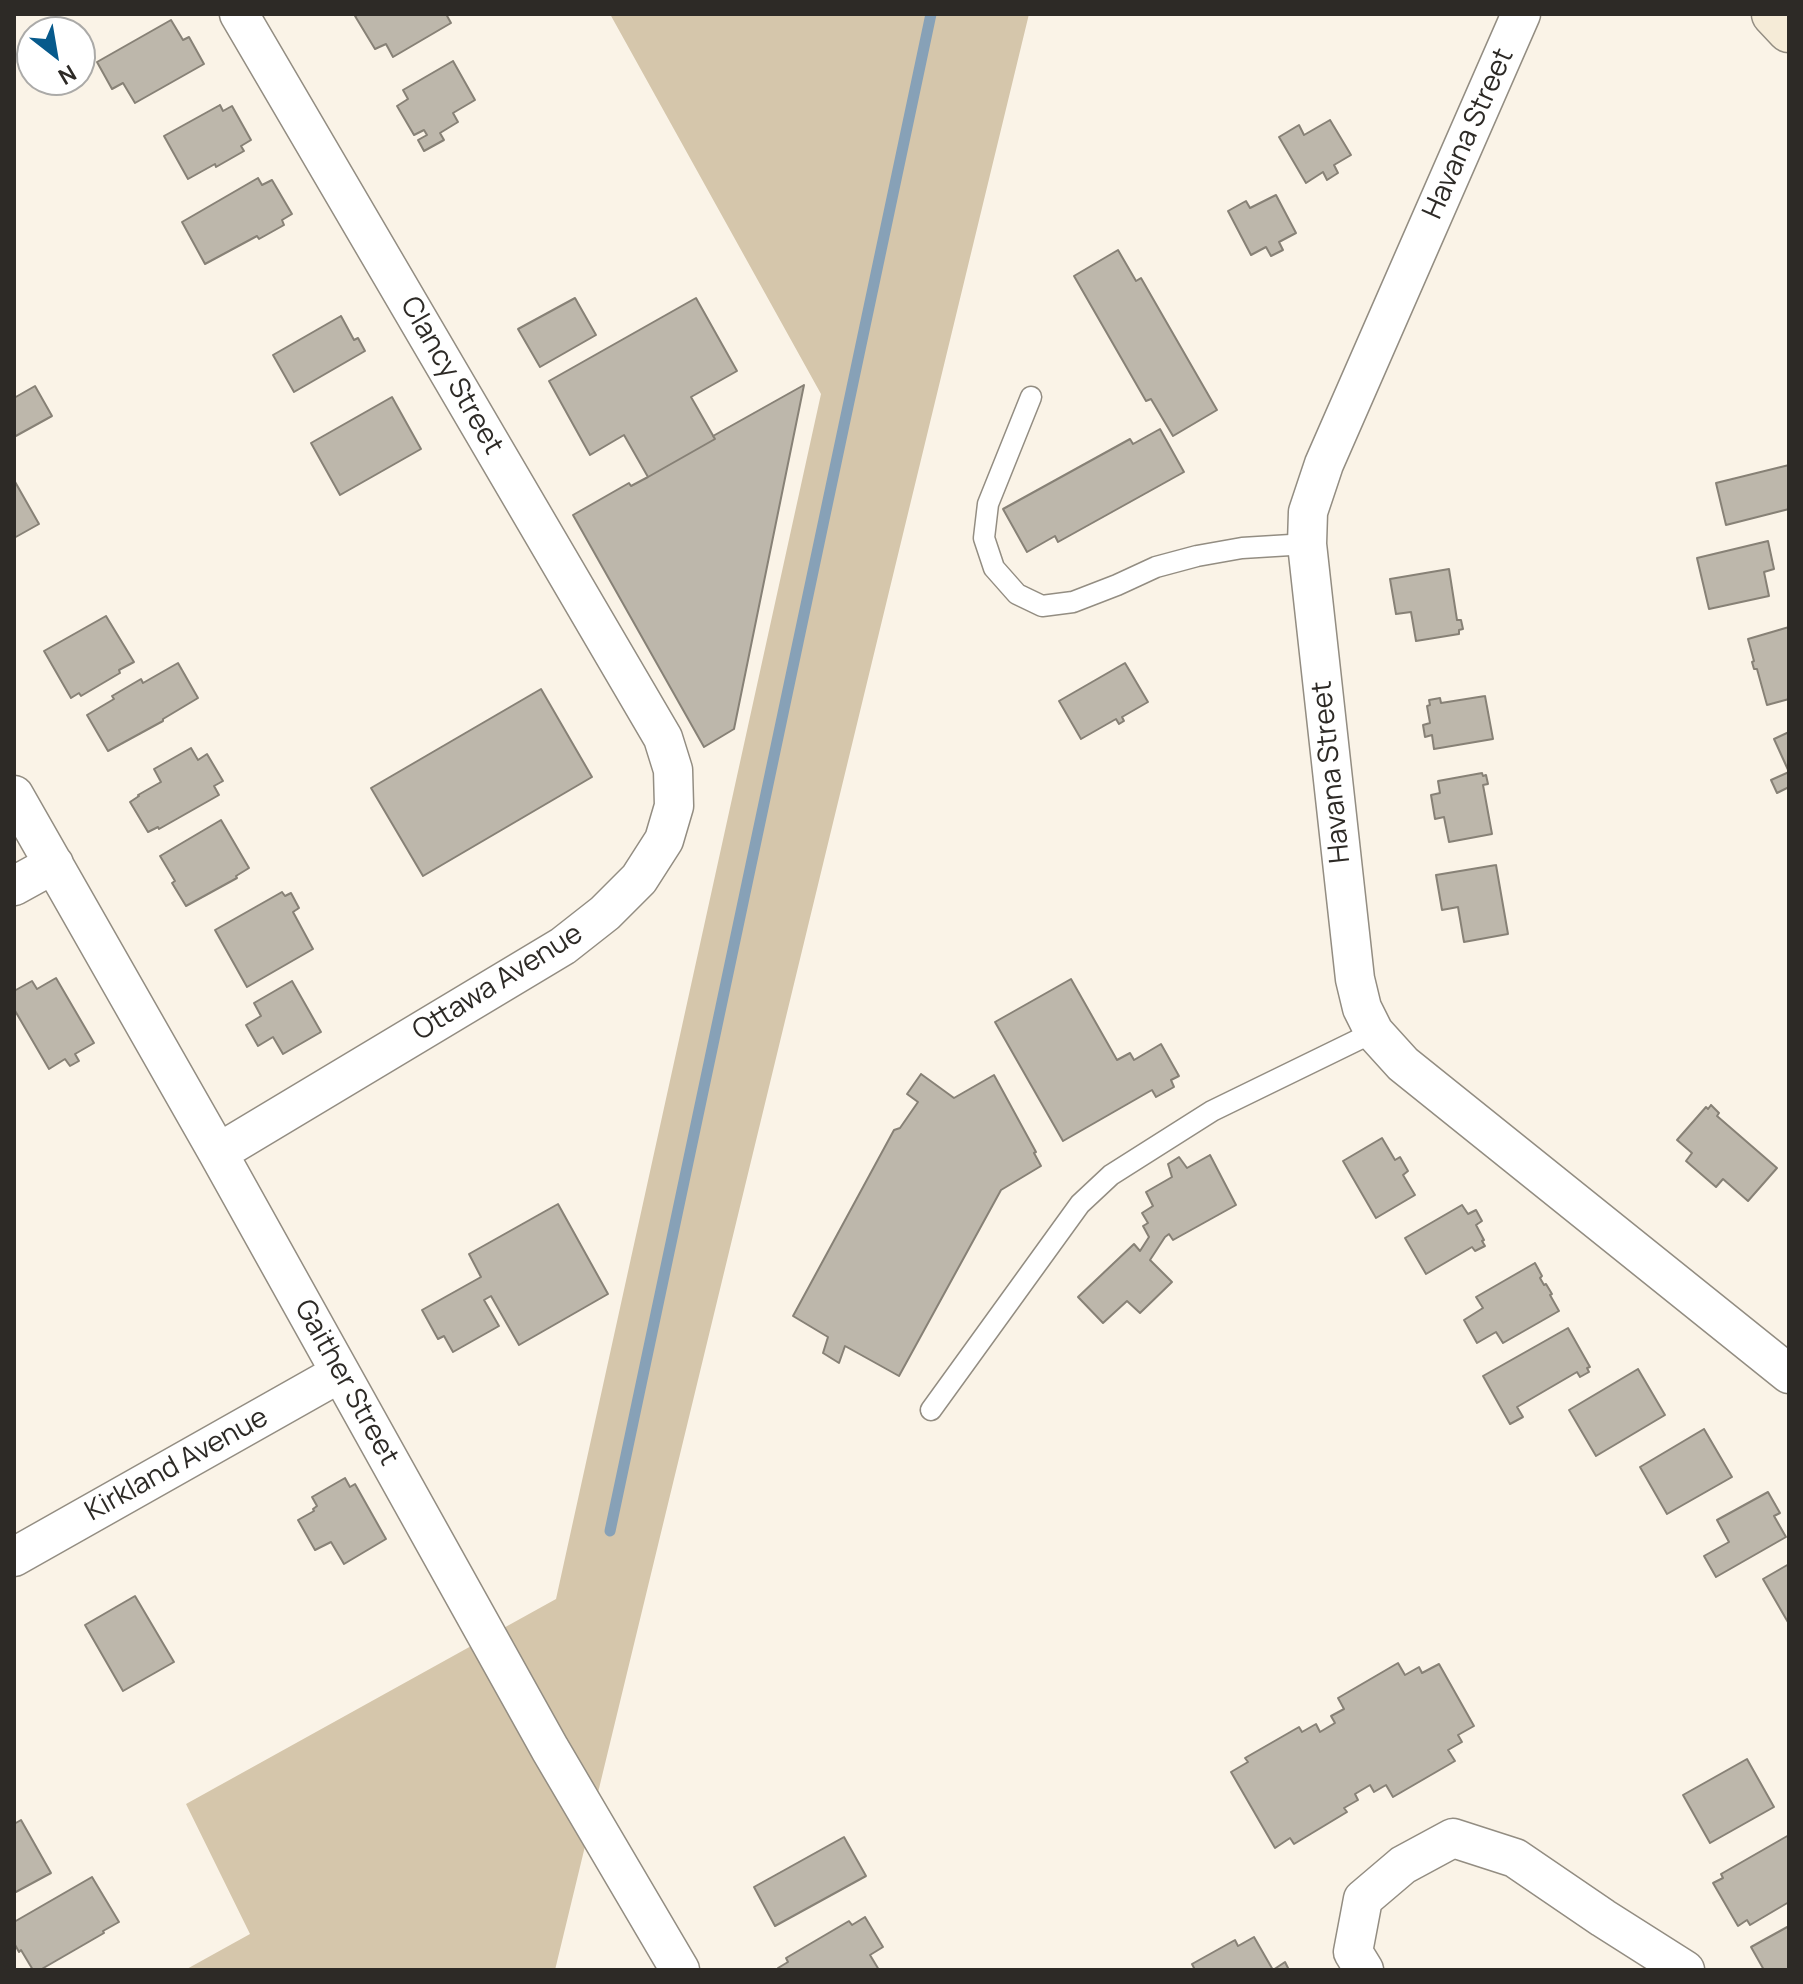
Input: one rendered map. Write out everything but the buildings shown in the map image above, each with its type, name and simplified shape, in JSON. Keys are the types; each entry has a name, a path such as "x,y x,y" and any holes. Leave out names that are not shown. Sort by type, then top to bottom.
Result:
{"street":[{"name":"Clancy Street","path":"239,14 663,738"},
{"name":"Havana Street","path":"1521,14 1324,464 1308,512 1307,544 1355,979 1362,1008 1374,1032 1403,1064 1789,1374"},
{"path":"1774,14 1789,30"},
{"name":"Ottawa Avenue","path":"218,1153 563,946 605,913 639,879 664,840 674,806 673,770 663,738"},
{"name":"Gaither Street","path":"14,795 218,1153 550,1749 680,1970"},
{"path":"14,886 54,864"},
{"name":"Kirkland Avenue","path":"14,1557 340,1373"},
{"path":"1364,1970 1353,1952 1363,1899 1403,1865 1453,1838 1515,1858 1685,1970"}],"lane":[{"path":"1031,397 988,504 984,538 994,568 1017,594 1042,606 1073,602 1156,567 1184,560 1242,548 1307,544"},
{"path":"931,1410 1080,1204 1111,1175 1212,1111 1374,1032"}],"shaded area":[{"path":"610,14 1029,14 555,1970 185,1970 250,1934 186,1804 556,1599 821,394"}],"waterway":[{"path":"610,1531 931,14"}]}
